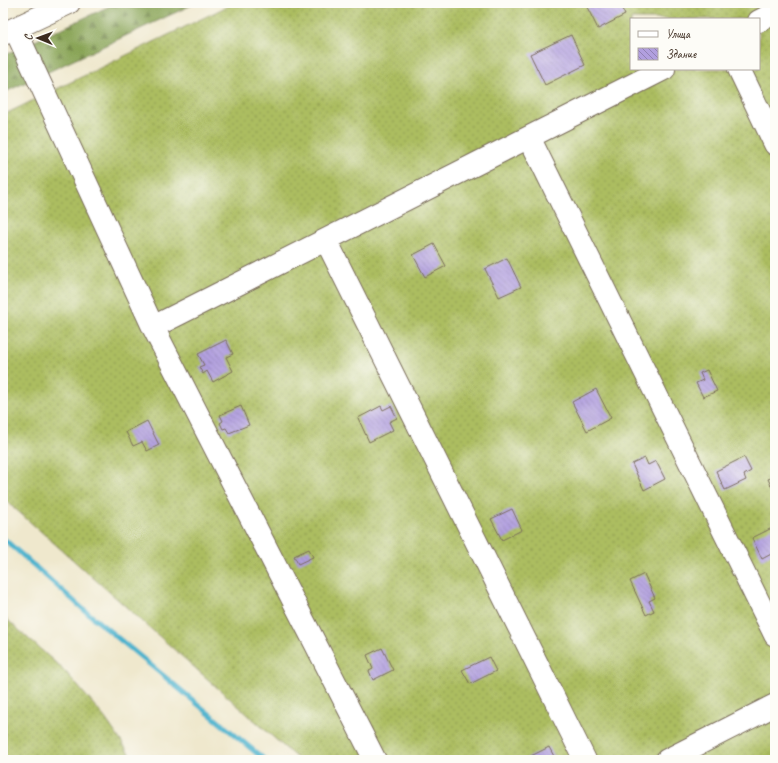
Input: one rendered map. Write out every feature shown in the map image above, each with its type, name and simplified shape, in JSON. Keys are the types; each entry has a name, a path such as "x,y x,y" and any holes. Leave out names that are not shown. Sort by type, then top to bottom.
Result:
{"street":[{"path":"69,3 9,31 153,327 375,760"},
{"path":"760,20 775,13"},
{"path":"153,327 662,70"},
{"path":"739,70 775,144"},
{"path":"529,137 775,635"},
{"path":"326,240 585,760"},
{"path":"667,760 775,705"}],"green space":[{"path":"116,3 196,3 3,93 3,56"},
{"path":"234,3 775,3 775,760 299,760 3,498 3,115"},
{"path":"3,616 65,671 105,718 134,760 3,760"}],"building":[{"path":"585,3 619,3 625,15 598,29"},
{"path":"571,35 585,65 545,85 530,54"},
{"path":"434,244 446,266 425,277 413,255"},
{"path":"507,258 521,287 499,297 485,269"},
{"path":"226,340 233,354 226,357 233,371 213,382 207,371 203,374 199,367 204,365 198,354"},
{"path":"707,370 717,391 703,397 696,383 703,380 700,373"},
{"path":"596,389 611,418 587,431 572,402"},
{"path":"241,406 249,425 229,433 226,428 223,429 220,423 223,421 220,415"},
{"path":"381,406 383,410 391,406 397,418 389,422 393,430 369,442 358,418"},
{"path":"147,421 159,445 147,451 142,442 133,446 126,432"},
{"path":"744,457 751,471 744,475 746,480 725,490 716,471"},
{"path":"645,458 648,465 656,461 665,479 644,490 632,464"},
{"path":"775,476 775,494 768,479"},
{"path":"512,509 522,530 502,540 491,519"},
{"path":"772,528 775,532 775,552 762,559 752,538"},
{"path":"309,549 313,557 298,564 294,556"},
{"path":"644,574 655,598 649,601 654,611 646,615 630,581"},
{"path":"382,648 393,670 373,680 369,671 373,669 367,655"},
{"path":"489,657 496,671 470,684 462,670"},
{"path":"549,747 556,760 523,760"}],"waterway":[{"path":"3,538 83,609 265,760"}]}
